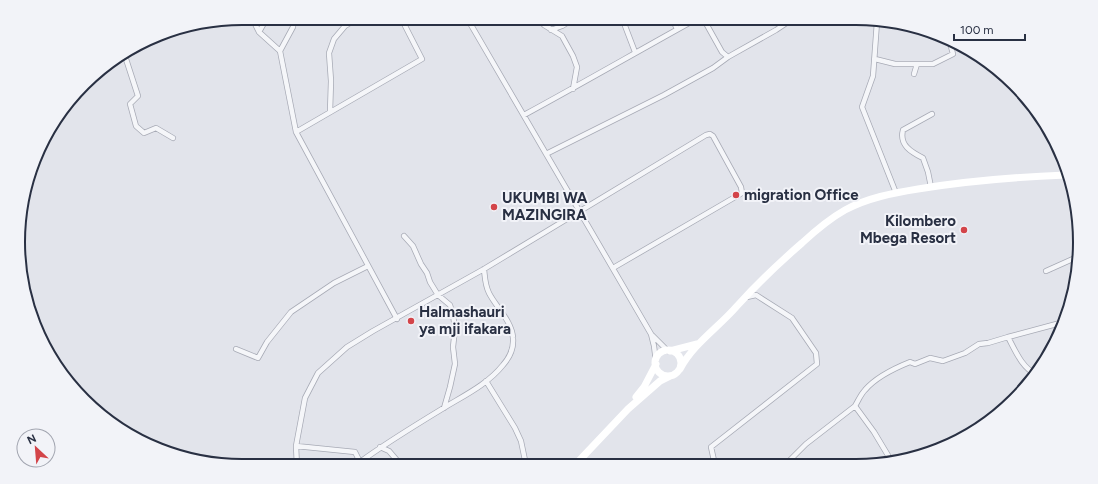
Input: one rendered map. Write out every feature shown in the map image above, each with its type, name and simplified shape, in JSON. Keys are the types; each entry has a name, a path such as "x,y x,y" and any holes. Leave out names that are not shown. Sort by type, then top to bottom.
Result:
{"main road":[{"path":"580,459 628,409 660,381 677,373 687,356 698,344 793,251 821,226 846,210 867,201 896,193 931,187 1000,179 1062,175"},
{"path":"628,409 644,386 661,353 698,344"},
{"path":"669,351 675,352 680,358 680,369"},
{"path":"656,363 658,370 662,374 670,376"}],"street":[{"path":"256,25 259,32 280,51 296,132 397,319"},
{"path":"259,32 263,25"},
{"path":"280,51 292,25"},
{"path":"330,112 331,81 329,53 334,39 348,25"},
{"path":"296,132 422,59 405,25"},
{"path":"472,25 650,334 654,346 656,363"},
{"path":"544,25 562,36 573,56 577,67 573,89"},
{"path":"625,25 635,52"},
{"path":"675,25 677,29"},
{"path":"524,116 685,25"},
{"path":"707,25 722,52 728,57"},
{"path":"546,154 664,95 713,68 728,57 784,25"},
{"path":"551,30 560,26 560,35"},
{"path":"877,26 873,76 862,108 896,193"},
{"path":"875,58 895,64 933,64 952,54 951,46"},
{"path":"126,59 138,96 130,104 136,126 144,133 156,128 173,138"},
{"path":"914,74 917,64"},
{"path":"931,187 923,158 911,152 901,136 903,130 932,114"},
{"path":"297,459 296,446 305,398 318,373 347,346 484,269 706,135 710,134 713,136 741,187 742,193 612,268"},
{"path":"404,236 413,246 438,295 450,305 453,315 455,330 453,347 455,364 444,408"},
{"path":"1046,271 1072,260"},
{"path":"236,348 258,358 267,342 291,312 334,283 368,266"},
{"path":"364,459 380,447 463,398 503,366 510,356 513,348 513,336 510,327 489,293 485,282 484,269"},
{"path":"714,459 711,447 817,364 816,354 792,318 756,295 746,297"},
{"path":"791,459 806,444 855,406 864,390 876,380 899,367 910,362 915,364 930,358 943,361 965,353 979,344 988,343 1056,325"},
{"path":"650,334 669,351"},
{"path":"1008,337 1020,359 1030,371"},
{"path":"486,381 503,411 515,428 521,441 525,459"},
{"path":"855,406 874,432 889,456"},
{"path":"296,446 355,452 358,459"},
{"path":"380,447 389,451 395,459"}],"place":[{"name":"migration Office","path":"736,195"},
{"name":"UKUMBI WA MAZINGIRA","path":"494,207"},
{"name":"Kilombero Mbega Resort","path":"964,230"},
{"name":"Halmashauri ya mji ifakara","path":"411,321"}]}
